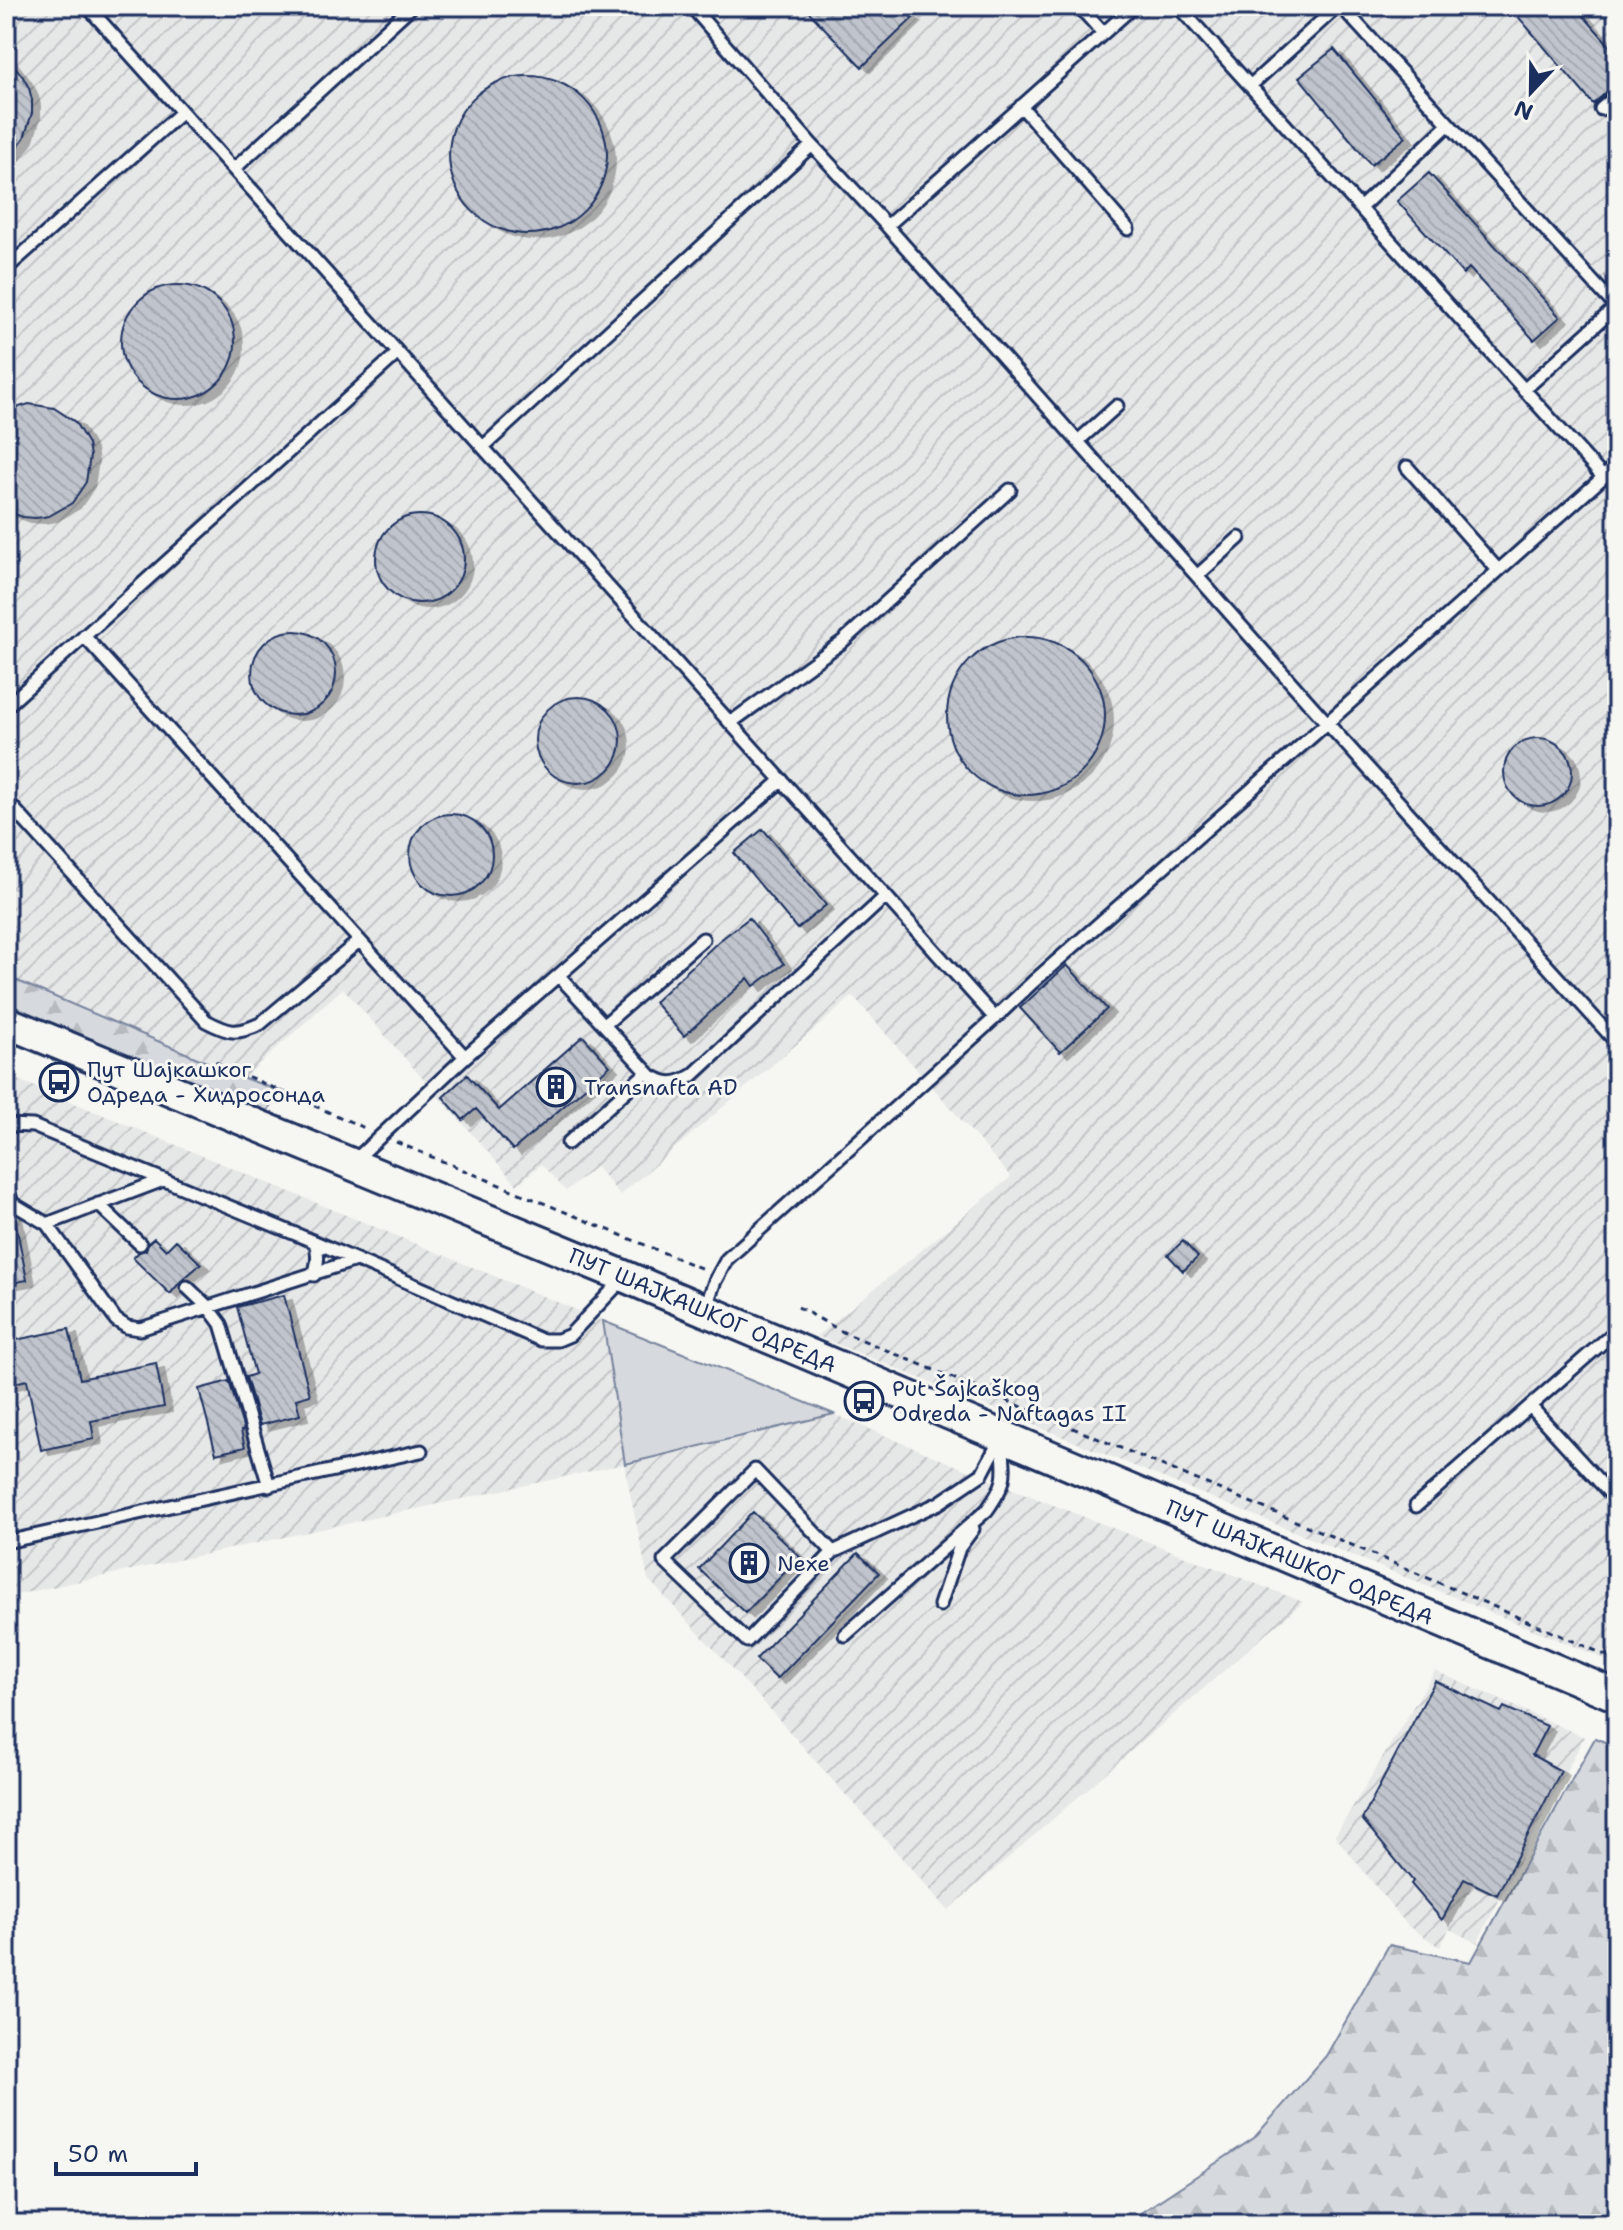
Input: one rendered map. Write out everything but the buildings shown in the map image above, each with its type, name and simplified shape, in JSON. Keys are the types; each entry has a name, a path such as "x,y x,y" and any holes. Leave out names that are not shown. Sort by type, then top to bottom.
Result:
{"street":[{"name":"ПУТ ШАЈКАШКОГ ОДРЕДА","path":"6,1022 626,1277 1617,1696"}],"lane":[{"path":"87,6 995,1018"},
{"path":"234,169 412,6"},
{"path":"691,6 1327,723 1617,1043"},
{"path":"1079,6 1103,33"},
{"path":"887,226 1134,6"},
{"path":"1178,6 1603,477"},
{"path":"1250,86 1340,6 1617,306 1524,390"},
{"path":"1601,109 1617,95"},
{"path":"1021,106 1128,229"},
{"path":"6,269 182,112"},
{"path":"1360,208 1449,124"},
{"path":"483,447 812,145"},
{"path":"6,707 398,353"},
{"path":"1078,441 1117,406"},
{"path":"704,1310 727,1259 1033,982 1617,465"},
{"path":"1407,467 1498,570"},
{"path":"730,723 842,642 1010,490"},
{"path":"1197,576 1239,538"},
{"path":"84,636 465,1057"},
{"path":"350,1165 465,1057 782,780"},
{"path":"6,800 206,1021 224,1031 242,1032 260,1024 359,941"},
{"path":"559,976 647,1072 665,1083 681,1083 886,896"},
{"path":"604,1025 703,939"},
{"path":"568,1143 647,1072"},
{"path":"6,1125 33,1126 315,1242 541,1340 558,1340 570,1335 626,1277"},
{"path":"47,1224 163,1180"},
{"path":"6,1185 12,1203 47,1224 116,1320 127,1327 140,1329 356,1260"},
{"path":"98,1204 140,1244"},
{"path":"314,1275 319,1252 315,1242"},
{"path":"187,1287 221,1324 269,1486"},
{"path":"1416,1506 1617,1330"},
{"path":"1530,1406 1617,1501"},
{"path":"940,1605 959,1548 1002,1489 1005,1477 1002,1436"},
{"path":"833,1552 755,1470 664,1561 747,1641 833,1552 939,1503 982,1474 1002,1436"},
{"path":"6,1542 421,1451"},
{"path":"845,1635 987,1510"}],"path":[{"path":"215,1062 381,1135 718,1275"},
{"path":"798,1307 843,1332 1331,1536 1617,1660"}],"shaded area":[{"path":"6,6 1617,6 1617,1664 817,1336 1011,1177 853,996 620,1195 596,1166 566,1191 541,1164 517,1185 343,988 244,1078 6,976"},
{"path":"6,1075 603,1321 625,1463 834,1414 997,1483 1303,1602 948,1910 757,1695 648,1579 624,1464 6,1597"},
{"path":"1435,1671 1584,1737 1477,1943 1449,1929 1440,1947 1408,1926 1335,1836"}],"green space":[{"path":"6,976 280,1091 262,1120 6,1010"},
{"path":"603,1321 834,1414 625,1464"},
{"path":"1595,1738 1617,1747 1617,2224 1124,2224 1254,2138 1326,2056 1389,1945 1471,1962"}],"place":[{"name":"Пут Шајкашког Одреда - Хидросонда","path":"59,1082"},
{"name":"Transnafta AD","path":"556,1087"},
{"name":"Put Šajkaškog Odreda - Naftagas II","path":"864,1401"},
{"name":"Nexe","path":"749,1563"}]}
